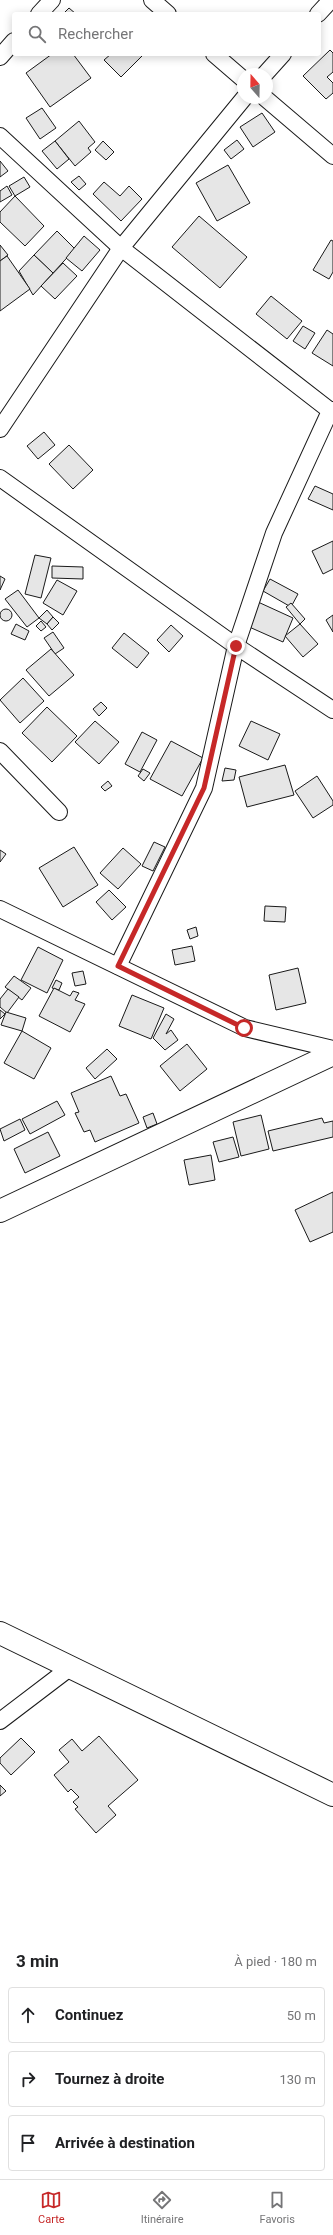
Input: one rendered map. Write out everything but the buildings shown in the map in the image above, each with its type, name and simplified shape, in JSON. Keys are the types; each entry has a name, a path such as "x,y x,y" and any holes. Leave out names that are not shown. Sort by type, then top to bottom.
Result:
{"main road":[{"path":"0,1211 333,1054"},
{"path":"0,1633 333,1795"}],"street":[{"path":"41,12 52,0"},
{"path":"152,0 166,12"},
{"path":"320,12 331,0"},
{"path":"0,57 12,43"},
{"path":"216,56 237,74"},
{"path":"270,68 281,56"},
{"path":"0,429 121,248 239,104"},
{"path":"272,104 333,156"},
{"path":"0,136 121,248 332,411 274,533 236,646 204,788 118,966"},
{"path":"0,478 236,646 333,710"},
{"path":"0,750 59,812"},
{"path":"0,909 244,1028 333,1049"},
{"path":"0,1721 71,1667"}],"route":[{"path":"236,646 204,788 118,966 244,1028"}]}
